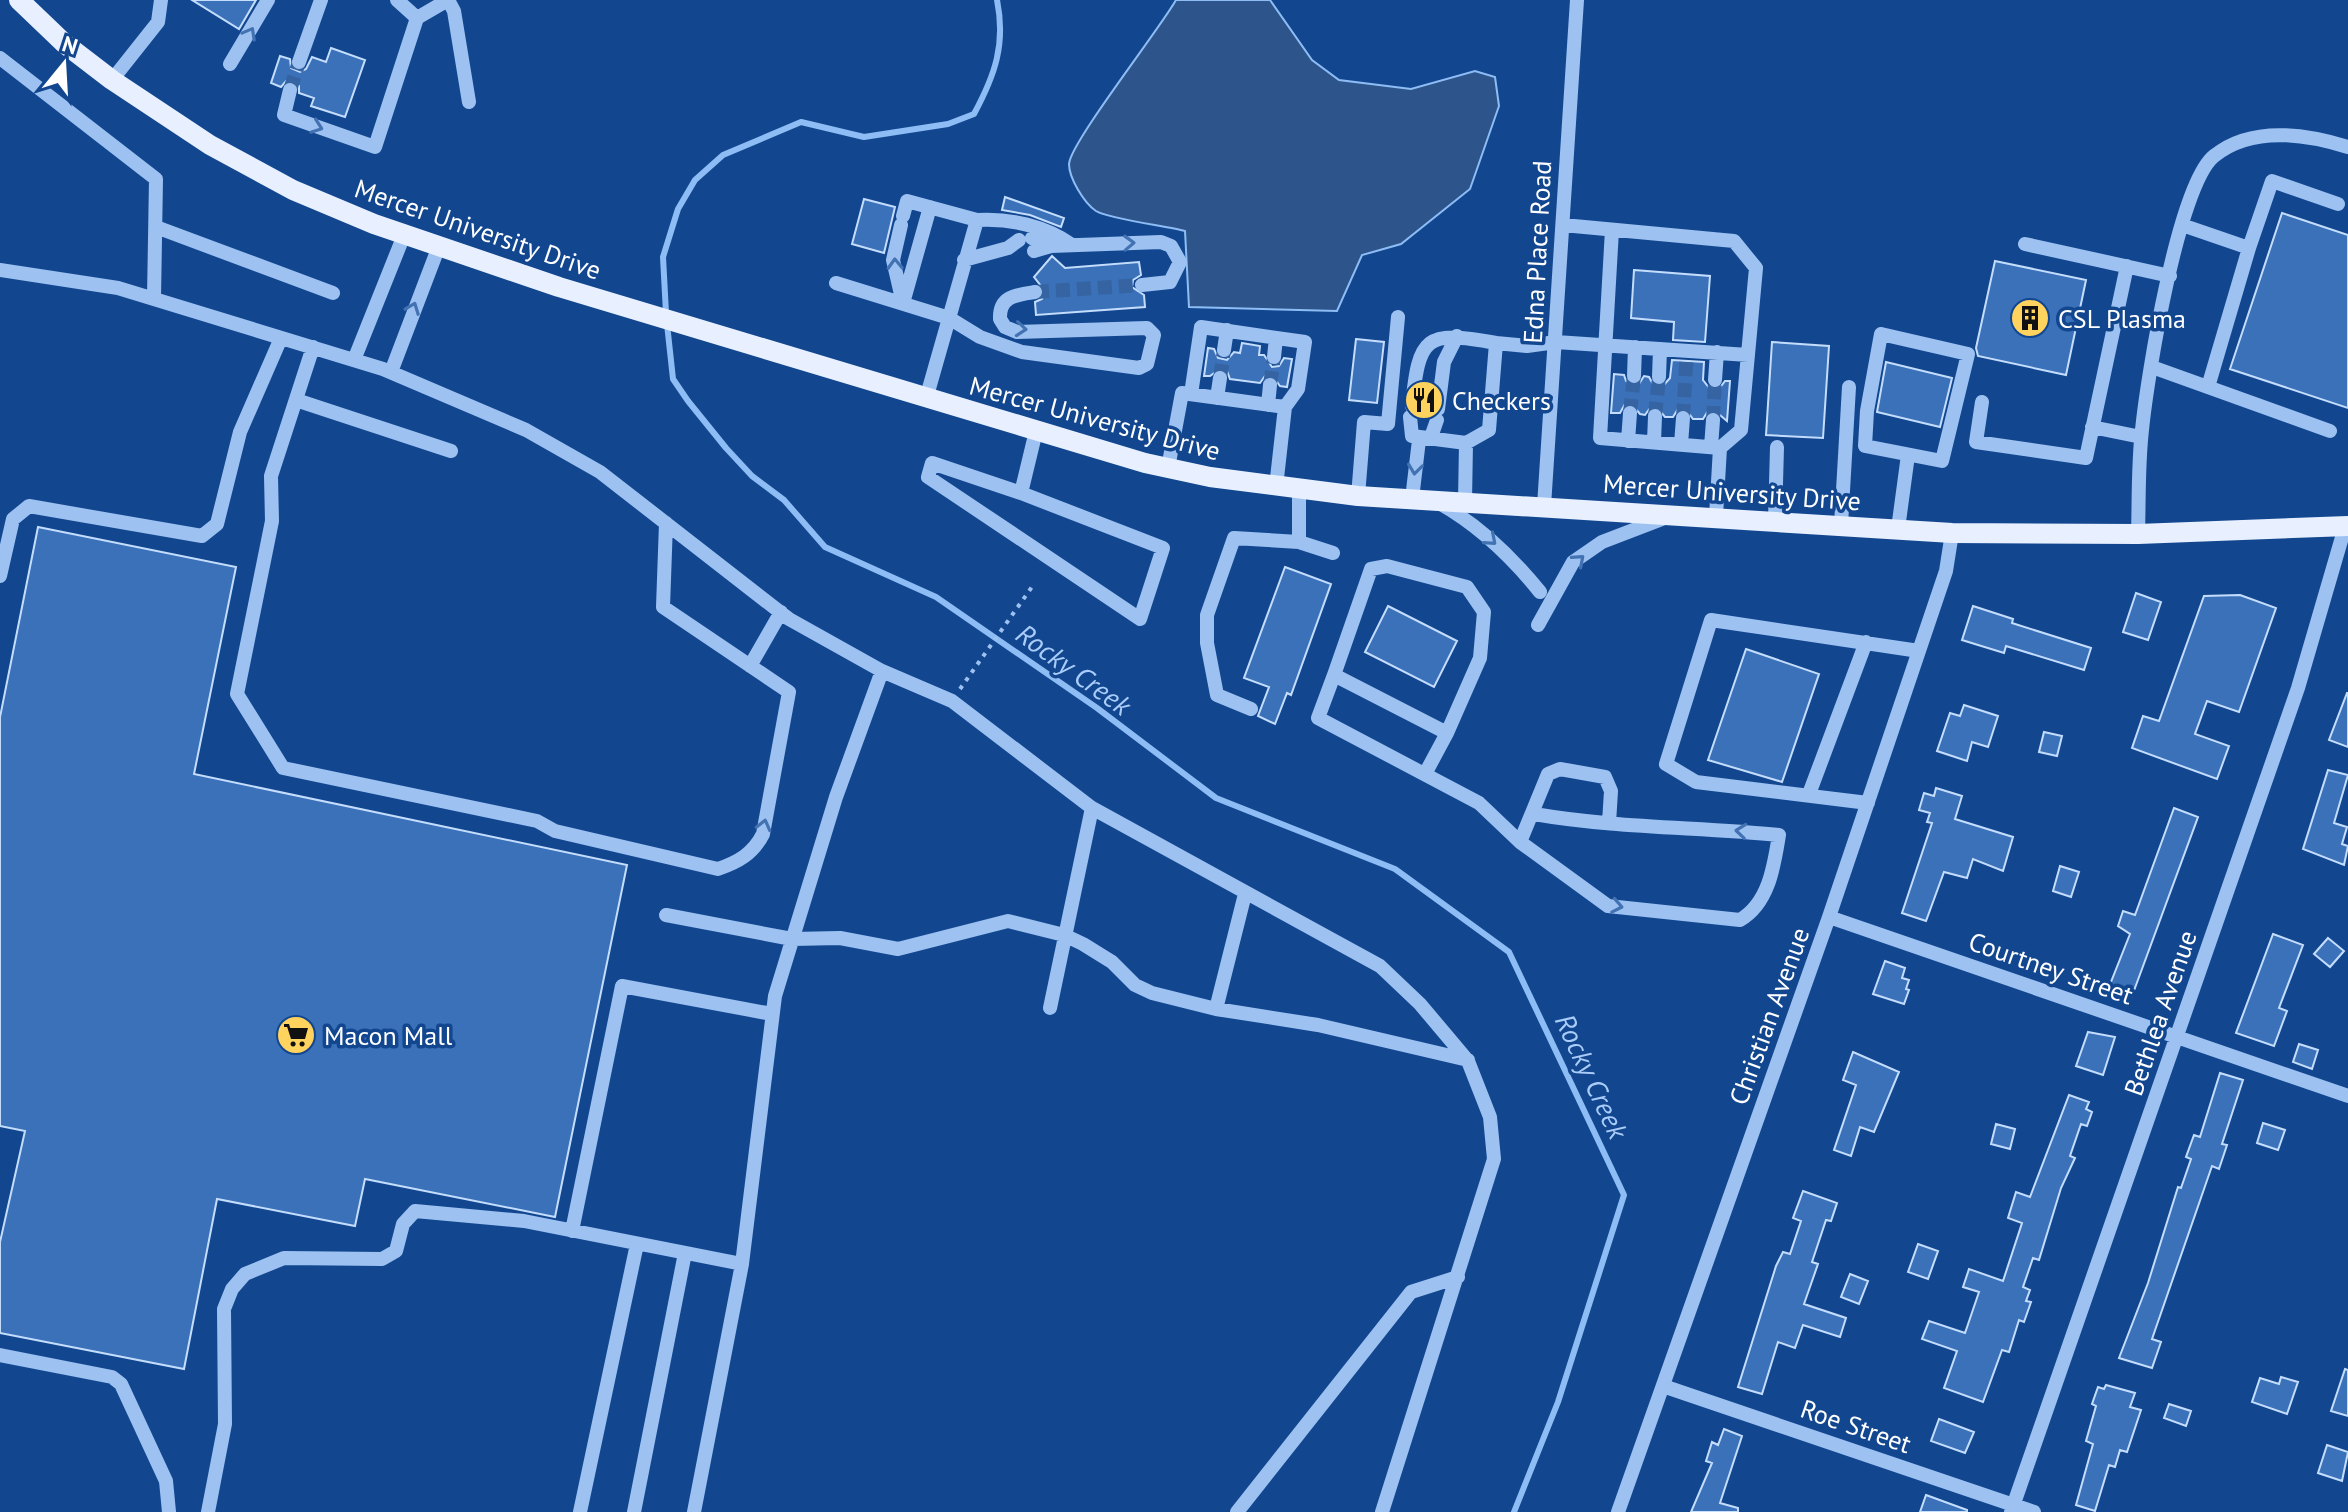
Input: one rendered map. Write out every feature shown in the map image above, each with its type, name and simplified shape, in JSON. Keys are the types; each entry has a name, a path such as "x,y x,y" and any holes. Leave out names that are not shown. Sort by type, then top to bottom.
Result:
{"main road":[{"name":"Mercer University Drive","path":"19,0 65,44 112,80 210,145 293,190 404,235 559,287 725,335 926,399 1168,468 1276,487 1358,496 1952,533 2138,534 2347,526"}],"street":[{"path":"112,80 158,22 161,0"},
{"path":"230,64 268,0"},
{"path":"299,62 321,0"},
{"path":"397,0 417,18"},
{"path":"290,90 284,115 375,147 417,18 448,0 454,11 469,102"},
{"name":"Edna Place Road","path":"1544,506 1577,0"},
{"path":"0,58 156,179 154,298"},
{"path":"2138,534 2141,437 2152,367 2182,225 2197,177 2213,156 2238,142 2280,135 2317,137 2348,147"},
{"path":"2208,387 2272,181 2338,204"},
{"path":"903,303 893,260 907,201 977,220 1001,219 1057,234 1072,245"},
{"path":"903,303 930,207"},
{"path":"926,399 977,220"},
{"path":"1563,225 1734,241 1756,268 1741,430 1716,447 1600,438 1612,230"},
{"path":"2182,225 2249,248"},
{"path":"156,227 333,293"},
{"path":"354,360 404,235"},
{"path":"964,260 1023,246 1161,242 1171,246 1180,262 1170,282 1142,285"},
{"path":"2025,244 2170,276"},
{"path":"391,372 439,246"},
{"path":"1982,402 1976,442 2086,458 2127,266"},
{"path":"0,270 105,286 154,298 391,372 526,430 600,472 781,612 882,671 952,701 1092,808 1380,966 1420,1004 1468,1061 1490,1117 1494,1159 1382,1512"},
{"path":"836,283 949,318 980,337 1022,352 1139,368 1147,364 1154,335 1147,328 1017,332 1005,327 1000,319 1003,302 1009,296 1035,292"},
{"path":"1358,496 1364,422 1388,424 1398,317"},
{"path":"1191,394 1201,327 1305,342 1298,389 1285,407 1276,487"},
{"path":"1224,350 1227,330"},
{"path":"1881,334 1968,354 1942,461 1908,455 1865,446 1867,411 1881,334"},
{"path":"1496,343 1489,430 1466,443 1419,440 1412,436 1411,411 1417,358 1428,343 1457,336 1527,346 1556,342 1748,355"},
{"path":"1419,440 1431,437 1438,414 1444,362 1457,336"},
{"path":"0,576 13,519 29,506 202,536 217,524 240,432 281,338"},
{"path":"1274,357 1276,338"},
{"path":"313,347 271,476 272,521 237,694 283,768 537,821 555,831 718,869 735,863 756,848 763,834 789,692 663,607 666,523"},
{"path":"1634,376 1635,347"},
{"path":"1659,377 1660,349"},
{"path":"1715,380 1717,352"},
{"path":"2152,367 2330,431"},
{"path":"1217,398 1220,378"},
{"path":"1268,405 1270,385"},
{"path":"1841,525 1849,387"},
{"path":"1168,468 1182,393 1285,407"},
{"path":"296,400 451,451"},
{"path":"1628,441 1630,413"},
{"path":"1654,442 1655,416"},
{"path":"1681,444 1683,418"},
{"path":"1713,420 1716,516"},
{"path":"2092,427 2141,437"},
{"path":"1021,493 1036,431"},
{"path":"1419,440 1422,499 1465,518 1493,541 1540,592"},
{"path":"1465,501 1466,443"},
{"path":"1775,520 1777,447"},
{"path":"1898,529 1908,455"},
{"path":"932,463 1021,493 1163,548 1140,619 928,477 932,463"},
{"path":"1299,490 1299,542"},
{"path":"1538,625 1573,562 1602,542 1678,514"},
{"name":"Bethlea Avenue","path":"2012,1509 2298,688 2347,526"},
{"name":"Christian Avenue","path":"1618,1512 1868,803 1946,571 1952,533"},
{"path":"1251,709 1217,695 1207,643 1207,615 1234,538 1299,542 1333,553"},
{"path":"1425,774 1480,658 1484,612 1467,587 1387,566 1371,569 1318,718 1479,803 1520,842 1608,906 1740,920 1760,904 1774,867 1779,835 1609,823 1534,814"},
{"path":"750,666 781,612"},
{"path":"1868,803 1696,782 1666,764 1711,620 1919,651"},
{"path":"1809,794 1866,642"},
{"path":"694,1512 742,1264 772,1014 836,797 882,671"},
{"path":"1334,675 1447,733"},
{"path":"1520,842 1548,774 1560,769 1605,777 1611,791 1609,823"},
{"path":"1050,1008 1092,808"},
{"path":"1216,1009 1245,894"},
{"path":"666,915 792,939 840,938 898,949 1008,921 1064,935 1112,962 1135,985 1216,1009 1318,1025 1468,1061"},
{"name":"Courtney Street","path":"1829,917 2348,1096"},
{"path":"572,1231 622,986 772,1014"},
{"path":"208,1512 225,1424 224,1309 232,1289 245,1274 284,1258 382,1259 396,1251 403,1224 415,1211 524,1221 742,1264"},
{"path":"580,1512 637,1244"},
{"path":"634,1512 685,1253"},
{"path":"1237,1512 1411,1292 1458,1277"},
{"path":"0,1355 112,1377 121,1384 166,1481 169,1512"},
{"name":"Roe Street","path":"1663,1386 2012,1509 2034,1512"}],"path":[{"path":"971,674 1034,584"}],"water":[{"path":"1176,0 1270,0 1312,60 1339,80 1411,89 1475,71 1495,77 1499,106 1470,189 1401,244 1362,255 1337,311 1189,307 1185,231 1125,220 1096,211 1074,183 1069,164 1073,152"}],"building":[{"path":"192,0 256,0 239,29"},
{"path":"331,48 365,60 345,117 311,106 314,98 299,93 299,86 293,81 286,81 281,87 271,83 280,56 290,59 291,68 300,72 306,69 312,57 326,62"},
{"path":"1005,197 1064,218 1061,227 1030,215 1002,210"},
{"path":"864,199 895,207 884,253 852,244"},
{"path":"2282,213 2348,235 2348,408 2230,369"},
{"path":"1052,256 1065,268 1139,262 1141,275 1133,280 1132,287 1144,295 1145,307 1036,315 1035,302 1042,299 1045,291 1034,277"},
{"name":"CSL Plasma","path":"1995,261 2086,280 2066,375 1978,356 1976,348"},
{"path":"1634,270 1710,276 1705,342 1673,340 1674,322 1631,318"},
{"path":"1356,339 1384,342 1377,403 1349,400"},
{"path":"1772,342 1829,346 1823,438 1766,435"},
{"path":"1242,343 1260,346 1259,355 1264,355 1272,367 1279,366 1284,358 1292,359 1287,387 1280,386 1272,375 1265,376 1260,383 1230,379 1227,371 1221,368 1210,376 1204,376 1208,348 1214,349 1218,358 1227,360 1234,352 1240,353"},
{"path":"1672,360 1704,362 1703,380 1710,389 1719,389 1725,381 1730,381 1727,421 1714,410 1708,411 1703,419 1693,419 1685,408 1678,409 1673,417 1665,417 1656,406 1645,415 1640,414 1631,403 1625,404 1620,413 1611,413 1614,374 1624,375 1633,386 1639,384 1644,376 1649,377 1654,386 1663,386 1670,378"},
{"path":"1886,362 1952,378 1940,427 1877,412"},
{"name":"Macon Mall","path":"38,527 236,567 194,774 627,865 555,1217 365,1179 355,1226 217,1199 184,1369 0,1333 0,1242 25,1131 0,1126 0,717"},
{"path":"1285,567 1331,584 1291,695 1287,693 1275,724 1258,716 1269,687 1244,678"},
{"path":"2136,593 2161,602 2148,640 2123,632"},
{"path":"2240,595 2276,608 2239,712 2207,701 2195,734 2229,746 2217,779 2132,748 2143,716 2159,721 2204,596"},
{"path":"1388,606 1457,641 1434,687 1365,652"},
{"path":"1973,606 2013,619 2012,623 2091,648 2084,670 2006,646 2004,653 1962,640"},
{"path":"1746,649 1819,674 1782,782 1708,760"},
{"path":"2348,693 2348,747 2329,740"},
{"path":"1964,705 1998,716 1988,747 1972,742 1967,761 1937,751 1950,713 1960,716"},
{"path":"2044,732 2062,736 2057,756 2039,752"},
{"path":"2328,770 2348,775 2334,823 2347,827 2342,844 2348,846 2344,865 2303,849"},
{"path":"1936,788 1962,796 1955,819 2013,837 2003,871 1973,859 1967,878 1944,872 1926,921 1902,913 1932,823 1927,822 1930,813 1919,810 1924,793 1934,796"},
{"path":"2174,808 2198,817 2132,996 2109,987 2130,934 2118,926 2123,911 2135,915"},
{"path":"2060,866 2079,872 2071,897 2053,891"},
{"path":"2273,934 2303,945 2279,1008 2287,1011 2274,1046 2236,1033"},
{"path":"2328,938 2344,951 2330,967 2314,954"},
{"path":"1885,961 1905,968 1902,978 1909,980 1906,989 1909,990 1904,1004 1873,994"},
{"path":"2088,1032 2115,1037 2103,1075 2076,1066"},
{"path":"2299,1044 2318,1050 2312,1069 2293,1062"},
{"path":"1853,1052 1899,1072 1874,1132 1860,1127 1851,1156 1834,1150 1856,1085 1843,1080"},
{"path":"2220,1073 2243,1080 2222,1144 2227,1145 2219,1169 2212,1166 2152,1339 2161,1342 2152,1368 2119,1358 2148,1283 2178,1187 2181,1188 2191,1159 2186,1157 2194,1135 2200,1137"},
{"path":"2069,1095 2089,1102 2086,1109 2092,1112 2087,1126 2081,1124 2070,1156 2075,1158 2061,1188 2039,1260 2033,1258 2023,1287 2030,1290 2026,1301 2031,1302 2024,1322 2019,1320 2009,1352 2002,1350 1983,1402 1944,1388 1957,1351 1922,1339 1929,1321 1965,1333 1979,1292 1963,1287 1969,1269 2003,1281 2022,1223 2008,1218 2016,1192 2030,1197"},
{"path":"2263,1123 2285,1130 2278,1150 2257,1143"},
{"path":"1996,1124 2015,1129 2010,1149 1991,1144"},
{"path":"1803,1191 1837,1203 1831,1221 1826,1220 1812,1262 1818,1264 1804,1304 1846,1318 1840,1337 1803,1325 1795,1348 1778,1342 1762,1394 1738,1387 1776,1266 1783,1252 1790,1254 1801,1221 1793,1218"},
{"path":"1918,1244 1938,1251 1928,1279 1908,1272"},
{"path":"1850,1274 1868,1281 1859,1304 1841,1297"},
{"path":"2345,1369 2348,1370 2348,1416 2331,1411"},
{"path":"2281,1377 2298,1382 2287,1414 2252,1402 2260,1378 2279,1384"},
{"path":"2106,1385 2135,1393 2130,1407 2141,1410 2127,1452 2120,1450 2115,1467 2109,1465 2095,1511 2076,1505 2093,1444 2086,1441 2096,1406 2092,1404 2098,1387 2104,1389"},
{"path":"2169,1404 2191,1411 2186,1426 2164,1418"},
{"path":"1939,1419 1974,1432 1965,1453 1931,1441"},
{"path":"1724,1429 1742,1436 1720,1503 1738,1508 1738,1512 1691,1512 1712,1463 1706,1461 1712,1442 1718,1445"},
{"path":"2327,1445 2348,1452 2342,1481 2318,1473"},
{"path":"1926,1495 1967,1510 1967,1512 1920,1512"}],"waterway":[{"name":"Rocky Creek","path":"666,313 663,257 678,209 695,180 723,155 801,122 864,137 948,124 974,114 997,59 1000,31 997,0"},
{"name":"Rocky Creek","path":"667,324 673,379 688,401 752,476 784,500 825,547 936,597 1097,708 1216,798 1395,869 1509,952 1624,1195 1558,1402 1514,1512"}],"tunnel":[{"path":"290,90 299,62"},
{"path":"1035,292 1142,285"},
{"path":"1220,378 1224,350"},
{"path":"1683,418 1687,350"},
{"path":"1270,385 1274,357"},
{"path":"1630,413 1634,376"},
{"path":"1655,416 1659,377"},
{"path":"1713,420 1715,380"}],"place":[{"name":"CSL Plasma","path":"2030,318"},
{"name":"Checkers","path":"1424,400"},
{"name":"Macon Mall","path":"296,1035"}]}
